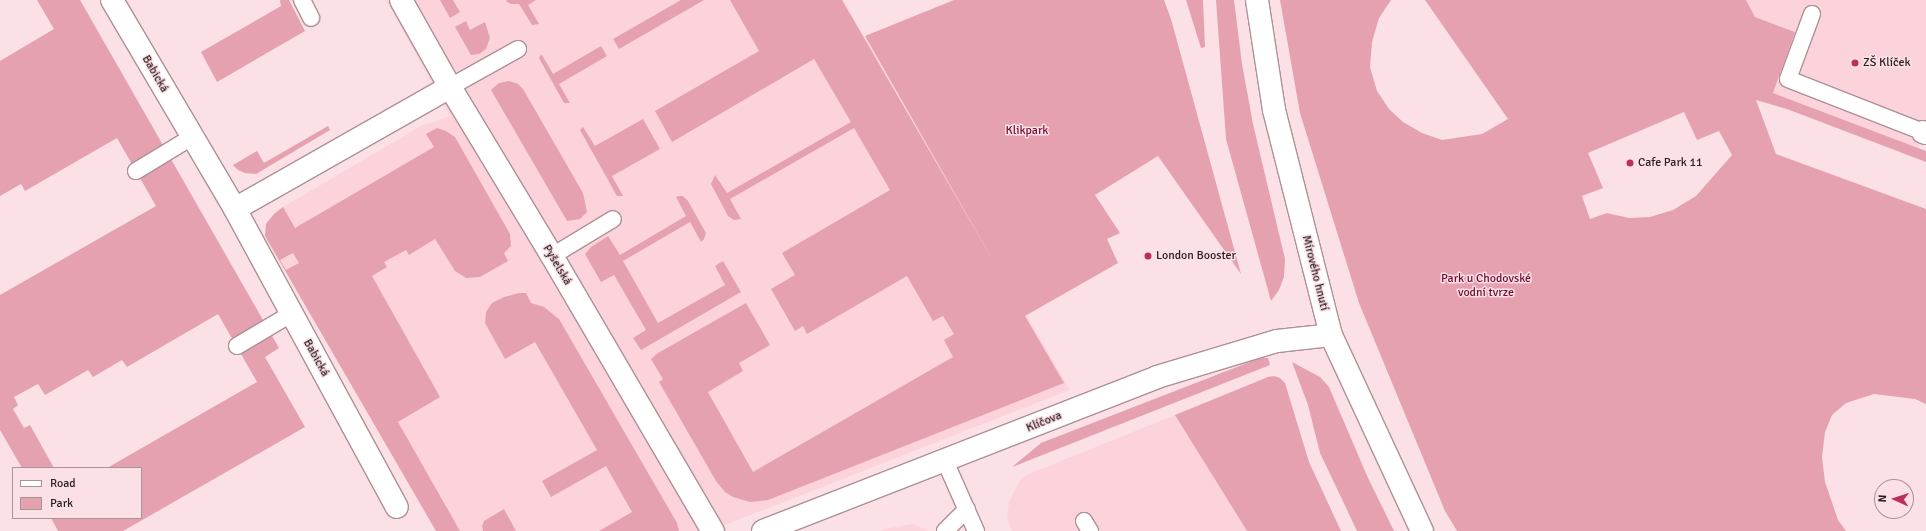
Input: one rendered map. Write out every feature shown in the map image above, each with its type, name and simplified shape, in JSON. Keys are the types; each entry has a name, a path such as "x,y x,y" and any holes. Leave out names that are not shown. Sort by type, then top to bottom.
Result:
{"street":[{"name":"Babická","path":"112,0 235,209 397,508"},
{"name":"Pyšelská","path":"401,0 450,87 552,256 713,531"},
{"name":"Mírového hnutí","path":"1257,0 1274,110 1331,335 1422,531"},
{"path":"235,209 450,87"},
{"name":"Klíčova","path":"764,531 1157,377 1277,341 1331,335"}],"lane":[{"path":"302,0 310,18"},
{"path":"1812,14 1788,79 1924,132"},
{"path":"450,87 518,49"},
{"path":"136,171 192,137"},
{"path":"552,256 613,219"},
{"path":"237,346 291,314"},
{"path":"945,461 976,531"},
{"path":"945,531 967,509"}],"shaded area":[{"path":"386,0 843,0 1070,390 710,531 436,531 265,236 266,224 274,214 283,207 421,126 450,116"},
{"name":"ZŠ Klíček","path":"1746,0 1926,0 1926,124 1918,148 1772,93 1795,32 1755,17"},
{"path":"1175,415 1247,531 1012,531 1007,517 1009,502 1019,482 1026,475"},
{"path":"913,524 929,531 881,531 885,529"}],"green space":[{"path":"37,0 80,0 279,348 265,357 305,427 123,531 58,531 52,519 142,519 142,467 109,467 257,382 218,314 127,367 122,360 93,377 88,370 45,395 38,384 14,397 18,405 13,409 24,428 30,425 53,467 21,467 0,430 0,295 156,206 117,138 25,191 21,184 0,196 0,61 54,29"},
{"path":"280,0 289,0 305,31 217,82 201,52 281,6"},
{"path":"440,0 453,0 460,12 450,18"},
{"path":"536,0 528,5 539,24 532,25 519,4 511,4 506,1"},
{"path":"681,0 704,0 619,49 613,39"},
{"name":"Klikpark","path":"730,0 842,0 998,269 865,36 954,0 1164,0 1171,19 1241,274 1158,156 1095,195 1120,233 1107,239 1118,263 1025,316 1064,383 768,500 750,502 733,497 725,492 716,481 659,382 663,379 651,359 658,353 746,303 770,345 739,363 743,371 708,392 753,472 953,357 944,340 954,334 943,316 933,321 907,276 807,334 803,326 795,331 771,289 795,275 782,253 890,190 854,128 730,199 741,219 734,220 728,216 711,184 715,175 727,193 851,122 814,59 672,142 655,111 759,51"},
{"path":"1186,0 1203,0 1205,47 1201,48"},
{"path":"1216,0 1234,0 1242,64 1253,124 1285,259 1284,277 1279,290 1271,301 1226,139"},
{"name":"Park u Chodovské vodní tvrze","path":"1280,0 1391,0 1379,18 1372,42 1370,67 1377,91 1389,109 1403,122 1422,133 1442,140 1482,134 1508,119 1425,0 1746,0 1755,17 1795,32 1773,93 1926,151 1926,162 1787,109 1756,100 1776,154 1926,209 1926,404 1915,399 1874,394 1846,403 1832,415 1825,432 1822,457 1825,482 1838,520 1846,531 1457,531 1445,511 1359,303 1300,113","holes":["1684,112 1697,140 1719,131 1732,155 1696,196 1673,210 1650,217 1629,218 1607,213 1590,219 1582,196 1603,188 1588,153"]},
{"path":"466,21 470,30 485,22 490,38 486,49 479,54 471,55 455,27"},
{"path":"601,46 607,56 559,84 570,103 564,103 539,58 540,56 542,55 553,74"},
{"path":"509,81 518,84 523,89 583,193 587,212 580,219 567,221 491,90 499,83"},
{"path":"643,119 660,149 612,176 623,196 617,196 580,130 583,127 595,146"},
{"path":"328,126 330,130 256,174 245,173 238,170 233,165 257,151 264,163"},
{"path":"437,128 446,131 455,137 510,234 511,246 504,253 508,261 480,277 466,278 455,271 435,239 409,255 406,250 384,262 387,267 372,276 440,397 398,422 460,531 436,531 265,236 266,224 274,214 283,207 295,228 434,147 426,134","holes":["293,253 299,263 286,270 280,260"]},
{"path":"683,196 688,201 706,233 704,239 701,242 690,222 623,261 658,323 725,285 715,266 723,261 741,292 641,350 633,338 646,330 614,275 601,282 585,254 591,247 608,236 620,255 686,216 676,197"},
{"path":"519,293 526,293 531,303 544,307 559,319 677,523 679,531 599,531 632,512 606,466 551,497 542,481 597,450 535,342 505,359 485,323 486,312 492,303 504,297"},
{"path":"1260,358 1268,358 1270,365 1012,467 1041,443"},
{"path":"1292,362 1320,377 1329,387 1368,478 1394,531 1357,531 1320,453 1308,405"},
{"path":"1274,376 1280,378 1285,383 1309,462 1341,531 1247,531 1175,415 1268,377"},
{"path":"504,509 516,531 483,531 482,526 484,521"}],"place":[{"name":"ZŠ Klíček","path":"1855,63"},
{"name":"Cafe Park 11","path":"1630,163"},
{"name":"London Booster","path":"1148,256"}]}
